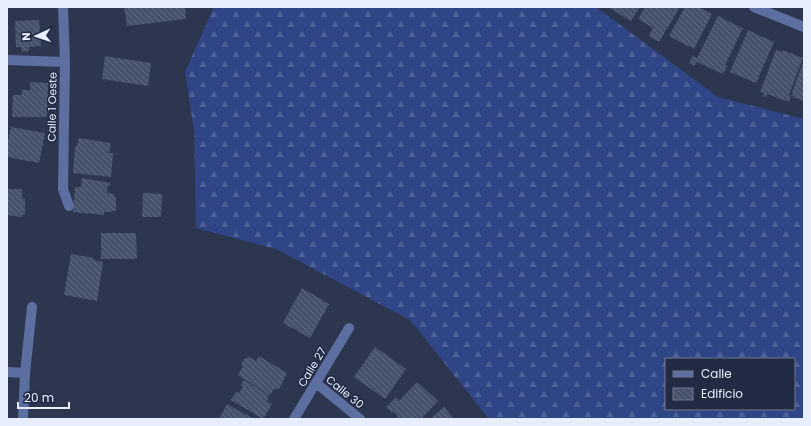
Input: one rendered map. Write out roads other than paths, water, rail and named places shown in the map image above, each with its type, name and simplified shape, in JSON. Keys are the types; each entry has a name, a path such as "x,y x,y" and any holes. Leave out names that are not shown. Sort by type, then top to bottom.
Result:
{"street":[{"name":"Calle 1 Oeste","path":"63,7 65,62 62,189 69,206"},
{"path":"754,7 804,27"},
{"path":"7,60 65,62"},
{"path":"23,419 32,307"},
{"name":"Calle 27","path":"294,419 349,328"},
{"path":"7,372 26,373"},
{"name":"Calle 30","path":"316,384 360,419"}]}
